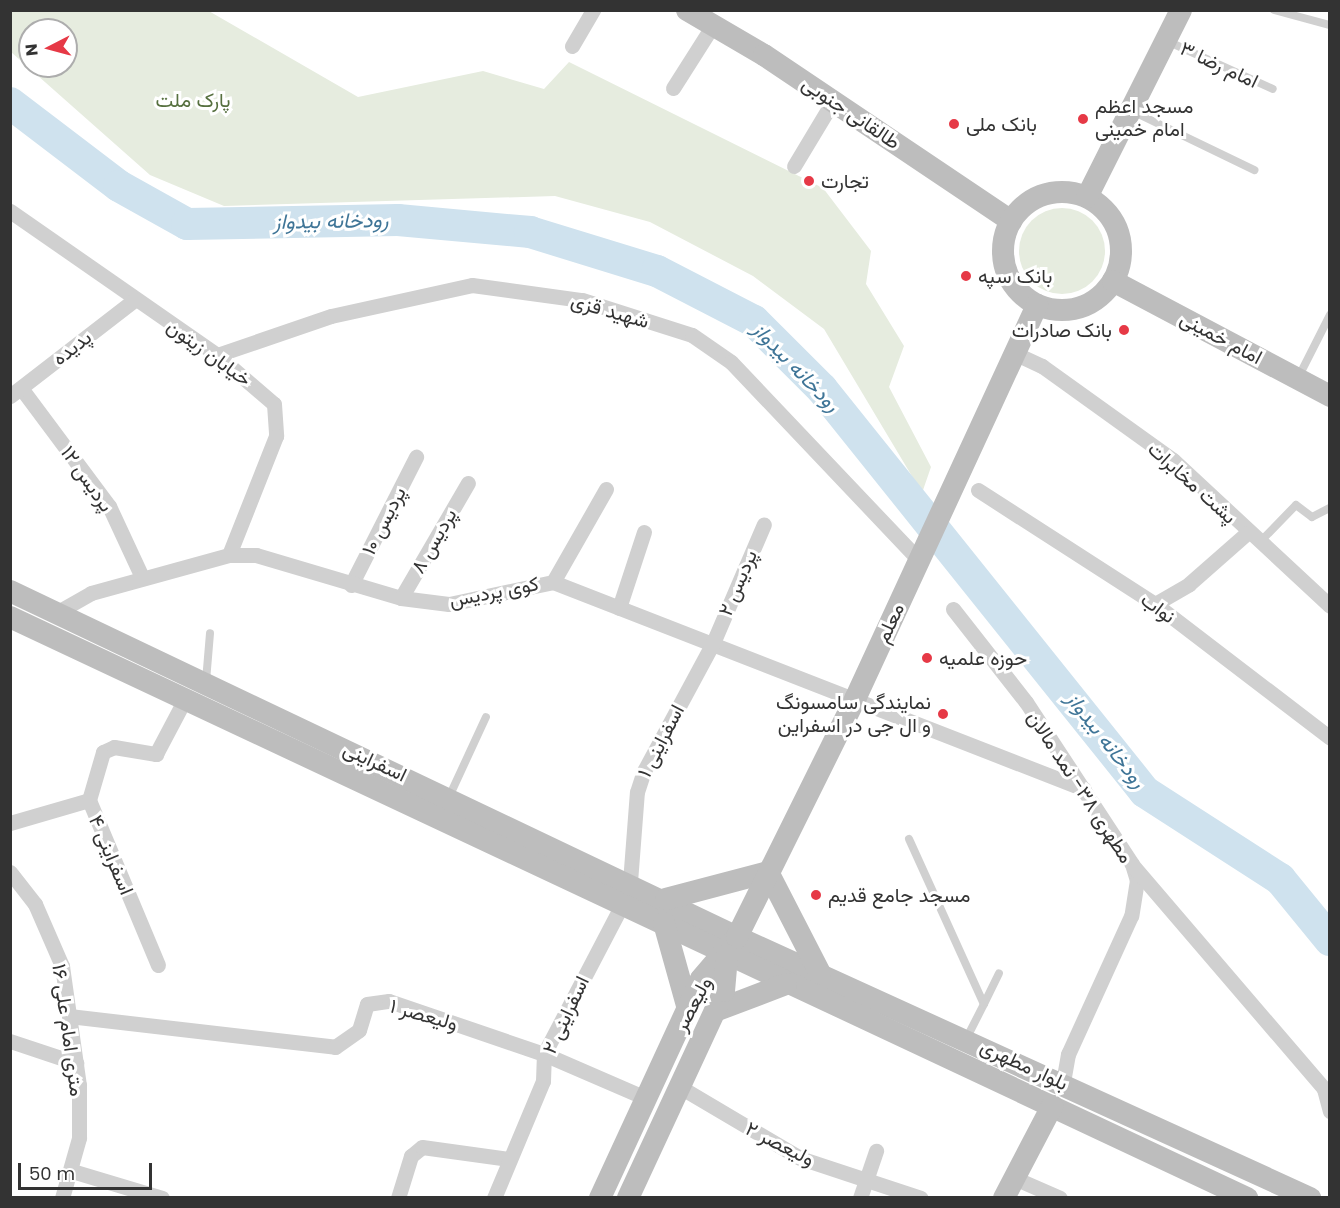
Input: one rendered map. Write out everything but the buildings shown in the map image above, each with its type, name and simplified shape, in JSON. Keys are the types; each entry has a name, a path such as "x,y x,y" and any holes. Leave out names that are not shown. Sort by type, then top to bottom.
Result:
{"main road":[{"name":"طالقانی جنوبی","path":"687,10 833,101 1011,221"},
{"path":"1087,197 1181,10"},
{"path":"1062,192 1087,197 1103,208 1118,233 1120,262 1113,281 1080,307 1037,305 1021,294 1006,269 1004,240 1011,221 1036,198 1062,192"},
{"name":"امام خمینی","path":"1113,281 1329,396"},
{"name":"معلم","path":"732,946 856,697 1037,305"},
{"name":"اسفراینی","path":"10,591 532,836 627,892 664,923 732,946"},
{"name":"اسفراینی","path":"10,617 523,858 627,892 666,899 732,946"},
{"path":"523,858 534,853 532,836"},
{"path":"666,899 768,872 820,973"},
{"path":"664,923 688,1009"},
{"name":"بلوار مطهری","path":"732,946 820,973 1310,1197"},
{"name":"بلوار مطهری","path":"732,946 786,984 1246,1197"},
{"name":"ولیعصر","path":"600,1197 648,1099 701,979 732,946"},
{"name":"ولیعصر","path":"628,1197 724,991 732,946"},
{"path":"715,1011 786,984"},
{"path":"648,1099 670,1111"},
{"path":"1009,1188 1052,1106"}],"street":[{"path":"572,46 593,10"},
{"path":"673,88 712,25"},
{"path":"794,166 833,101"},
{"name":"خیابان زیتون","path":"10,211 134,300 217,355 269,397 279,422 229,555"},
{"name":"شهید قزی","path":"217,355 331,316 472,285 582,300 692,336 731,362 919,560"},
{"name":"پدیده","path":"16,392 134,300"},
{"name":"پشت مخابرات","path":"1014,353 1042,366 1173,460 1253,538 1329,606"},
{"name":"پردیس ۱۲","path":"16,392 109,506 142,576"},
{"name":"پردیس ۱۰","path":"351,585 416,457"},
{"name":"پردیس ۸","path":"401,598 468,483"},
{"path":"553,582 606,489"},
{"name":"نواب","path":"978,490 1155,604 1329,738"},
{"name":"پردیس ۲","path":"713,643 764,524"},
{"path":"619,608 644,532"},
{"path":"1155,604 1189,584 1253,538"},
{"name":"کوی پردیس","path":"56,613 91,593 142,576 229,555 285,561 351,585 401,598 449,604 553,582 856,697 1084,789"},
{"name":"مطهری ۳۸- نمد مالان","path":"953,609 1084,789 1132,864 1137,880 1131,916 1068,1054 1063,1083"},
{"name":"اسفراینی ۱","path":"627,892 637,792 713,643"},
{"name":"اسفراینی ۴","path":"158,964 89,800 103,752 114,747 156,754 185,699"},
{"path":"10,823 89,800"},
{"path":"1132,864 1324,1089 1329,1111"},
{"name":"۱۶ متری امام علی","path":"10,872 35,904 62,966 76,1062 79,1138 72,1171 62,1197"},
{"name":"اسفراینی ۲","path":"494,1197 543,1081 544,1054 627,892"},
{"name":"ولیعصر ۱","path":"69,1016 335,1047 358,1030 366,1004 389,1001 544,1054 648,1099"},
{"path":"10,1041 76,1062"},
{"name":"ولیعصر ۲","path":"680,1087 800,1158 921,1197"},
{"path":"398,1197 411,1156 422,1147 509,1160"},
{"path":"860,1197 876,1151"},
{"path":"72,1171 162,1197"},
{"path":"1009,1188 1060,1197"}],"lane":[{"path":"1274,10 1329,25"},
{"name":"امام رضا ۳","path":"1166,40 1273,89"},
{"path":"1131,110 1254,170"},
{"path":"1298,379 1329,315"},
{"path":"1253,538 1296,505 1312,517 1329,508"},
{"path":"206,683 210,633"},
{"path":"449,797 486,717"},
{"path":"909,839 984,1004"},
{"path":"967,1039 999,973"}],"green space":[{"name":"پارک ملت","path":"207,10 358,97 483,71 544,89 569,62 823,188 871,251 866,284 904,346 889,387 931,467 922,493 824,329 753,276 650,222 555,196 224,206 150,175 40,78 78,78 78,18 18,18 18,58 11,52 11,11"},
{"path":"1062,208 1078,212 1092,221 1101,235 1105,251 1101,267 1092,281 1078,290 1062,294 1046,290 1032,281 1023,267 1019,251 1023,235 1032,221 1046,212"}],"waterway":[{"name":"رودخانه بیدواز","path":"10,103 119,186 187,224 398,220 530,232 657,271 754,321 822,389 1145,792 1280,879 1330,940"}],"place":[{"name":"مسجد اعظم امام خمینی","path":"1083,119"},
{"name":"بانک ملی","path":"954,124"},
{"name":"تجارت","path":"809,181"},
{"name":"بانک سپه","path":"966,276"},
{"name":"بانک صادرات","path":"1124,330"},
{"name":"حوزه علمیه","path":"927,658"},
{"name":"نمایندگی سامسونگ و ال جی در اسفراین","path":"943,714"},
{"name":"مسجد جامع قدیم","path":"816,895"}]}
